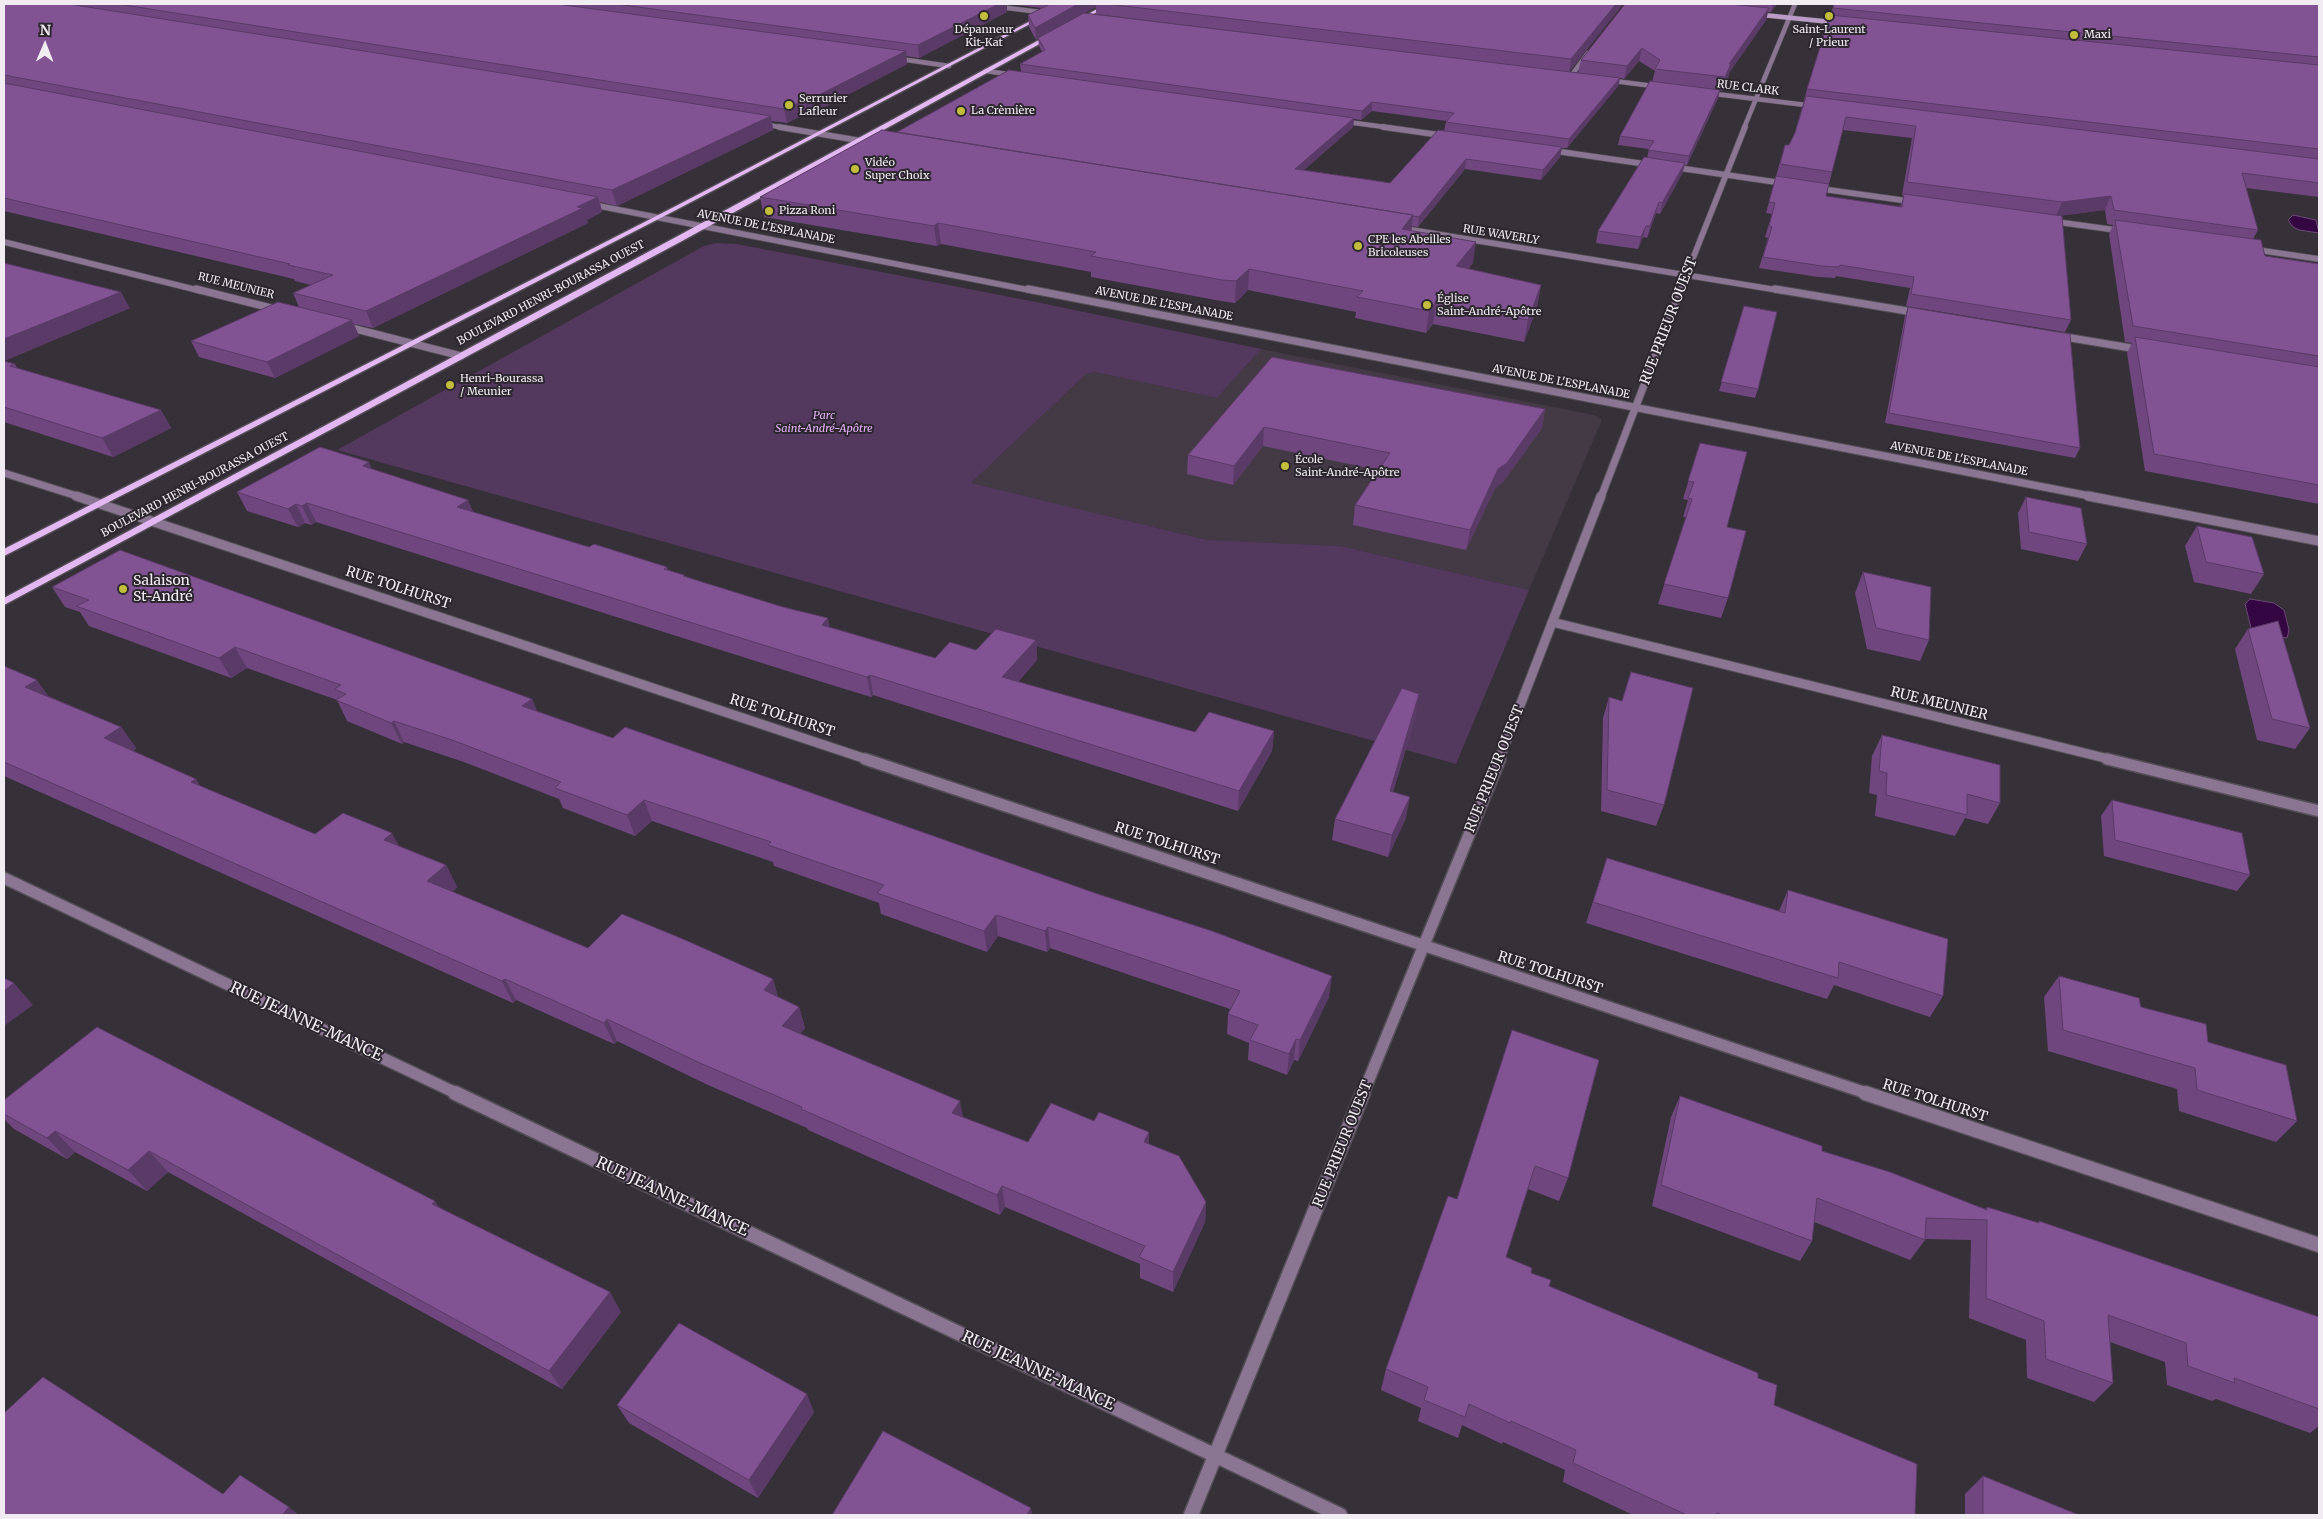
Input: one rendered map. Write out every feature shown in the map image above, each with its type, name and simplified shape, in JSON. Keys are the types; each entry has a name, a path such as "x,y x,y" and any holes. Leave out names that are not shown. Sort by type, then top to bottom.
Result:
{"main road":[{"name":"BOULEVARD HENRI-BOURASSA OUEST","path":"4,553 412,344 1066,4"},
{"path":"1067,27 1109,4"},
{"path":"1747,14 1851,24"},
{"name":"BOULEVARD HENRI-BOURASSA OUEST","path":"4,602 703,226 1058,32"}],"street":[{"path":"975,4 1050,13"},
{"name":"RUE PRIEUR OUEST","path":"1191,1515 1496,769 1725,175 1795,4"},
{"path":"1084,17 1095,18"},
{"path":"1571,76 1592,48"},
{"path":"885,57 949,66"},
{"path":"986,71 1020,76"},
{"path":"1561,75 1577,77"},
{"path":"1600,80 1669,88"},
{"name":"RUE CLARK","path":"1699,92 1821,107"},
{"path":"1332,120 1450,136"},
{"path":"756,123 878,143"},
{"path":"1538,149 1656,165"},
{"path":"1666,167 1795,185"},
{"path":"1805,186 1924,203"},
{"name":"AVENUE DE L'ESPLANADE","path":"586,204 2319,541"},
{"path":"2042,220 2131,232"},
{"name":"RUE WAVERLY","path":"1394,228 1928,315"},
{"name":"RUE MEUNIER","path":"4,242 289,312"},
{"path":"2240,248 2319,259"},
{"path":"336,324 461,356"},
{"path":"2055,336 2153,352"},
{"name":"RUE TOLHURST","path":"4,474 154,521 2319,1245"},
{"name":"RUE MEUNIER","path":"1552,622 2319,811"},
{"name":"RUE JEANNE-MANCE","path":"4,878 1340,1515"}],"shaded area":[{"path":"2293,215 2316,220 2319,233 2299,230 2293,227 2288,220"},
{"name":"École Saint-André-Apôtre","path":"1261,349 1594,415 1601,419 1529,590 1340,546 1207,540 971,483 1086,374 1095,372 1217,398"},
{"path":"2250,599 2274,603 2284,610 2289,630 2287,638 2262,634 2251,628 2245,604"}],"green space":[{"name":"Parc Saint-André-Apôtre","path":"716,243 737,244 1041,303 1261,349 1217,398 1095,372 1086,374 971,483 1207,540 1340,546 1529,590 1456,764 337,450 704,246"}],"building":[{"path":"4,4 69,4 771,116 612,190 4,75"},
{"path":"118,4 557,4 906,51 805,102 784,109"},
{"path":"616,4 999,4 918,45"},
{"path":"1050,4 1078,4 1035,28 1028,15"},
{"path":"1107,4 1616,4 1571,59"},
{"path":"1625,4 1729,4 1769,8 1729,64 1731,64 1725,77 1655,69 1660,60 1642,48 1627,66 1581,60"},
{"path":"1834,4 2319,4 2319,57 1833,8"},
{"path":"1084,13 1620,78 1569,139 1446,122 1454,113 1372,102 1362,111 1020,64 1045,50 1038,38"},
{"path":"1830,15 2319,65 2319,149 1807,89"},
{"path":"1009,70 1354,118 1295,169 1390,183 1438,130 1562,147 1543,170 1466,159 1419,217 897,132"},
{"path":"1650,81 1720,90 1689,156 1648,150 1654,141 1620,136"},
{"path":"4,83 598,197 577,207 583,208 366,311 293,293 333,275 4,198"},
{"path":"1806,96 2319,159 2319,183 2242,173 2258,230 2114,210 2111,196 2062,202 1907,182 1916,126 1846,117 1832,172 1780,164 1785,145 1789,145 1795,133"},
{"path":"882,130 1413,215 1402,229 1476,242 1456,266 1541,285 1528,320 1436,302 1429,311 1357,297 1363,291 1249,269 1236,281 1222,280 1091,256 1096,252 938,223 934,226 760,197"},
{"path":"1644,157 1685,163 1662,203 1659,202 1650,226 1646,226 1641,237 1598,231"},
{"path":"1776,176 1829,184 1826,196 1902,207 1904,194 2062,216 2071,320 1911,294 1914,277 1840,265 1839,267 1822,266 1763,257 1772,227 1769,226 1775,203 1769,202"},
{"path":"2115,220 2261,240 2265,256 2319,264 2319,356 2133,326"},
{"path":"4,263 121,292 4,339"},
{"path":"278,302 352,320 267,362 191,341"},
{"path":"1744,306 1777,312 1758,389 1721,382"},
{"path":"1908,307 2070,334 2080,448 1889,413"},
{"path":"2135,337 2319,367 2319,485 2154,454"},
{"path":"1272,357 1545,409 1507,463 1498,469 1470,530 1355,505 1390,453 1264,427 1234,466 1188,455"},
{"path":"4,361 15,364 10,366 161,410 102,438 4,407"},
{"path":"1700,443 1747,452 1727,527 1746,531 1728,598 1664,584 1692,499 1688,498 1694,482 1688,481"},
{"path":"320,447 369,462 363,466 468,500 457,507 589,547 594,544 667,567 664,569 683,576 783,607 828,618 822,625 935,658 950,642 976,650 996,629 1036,640 1002,677 1195,732 1209,712 1274,731 1239,791 870,675 867,677 307,503 302,506 296,504 288,509 237,492"},
{"path":"2026,497 2081,508 2087,544 2029,532"},
{"path":"2197,526 2252,537 2264,574 2206,562"},
{"path":"120,550 532,699 522,706 613,738 625,727 1095,893 1212,931 1332,976 1300,1040 1296,1039 1289,1054 1250,1040 1258,1025 1228,1014 1240,991 1048,927 1045,931 996,915 984,931 877,893 884,885 768,845 771,842 644,800 627,815 555,788 561,782 455,741 394,721 391,723 336,700 346,694 334,689 341,685 235,647 219,658 76,606 89,600 52,587"},
{"path":"1863,572 1931,587 1929,640 1876,628"},
{"path":"2278,621 2310,728 2272,719 2248,629"},
{"path":"4,666 37,680 25,687 121,727 104,738 196,779 191,782 315,834 343,813 392,833 384,840 446,865 427,881 588,948 622,914 773,979 764,990 799,1007 782,1026 960,1101 952,1113 1028,1142 1051,1103 1094,1121 1099,1112 1149,1132 1144,1142 1179,1156 1206,1202 1173,1272 1139,1257 1145,1246 1002,1186 997,1195 801,1109 802,1107 700,1063 607,1019 604,1023 505,979 502,981 4,762"},
{"path":"1631,672 1693,688 1664,805 1607,790 1609,697 1622,701"},
{"path":"1402,688 1419,694 1390,791 1410,797 1392,835 1335,819"},
{"path":"1882,735 2000,765 2000,803 1967,794 1967,815 1886,795 1887,773 1879,771"},
{"path":"2112,800 2242,833 2250,875 2115,840"},
{"path":"1607,858 1785,913 1788,890 1948,939 1943,996 1839,962 1838,978 1593,902"},
{"path":"2059,976 2139,998 2141,1007 2206,1024 2208,1042 2286,1065 2297,1121 2197,1090 2195,1068 2063,1030"},
{"path":"4,978 14,983 4,991"},
{"path":"97,1027 435,1201 432,1204 610,1292 549,1371 149,1151 128,1170 55,1131 47,1138 4,1114 4,1100"},
{"path":"1512,1030 1599,1060 1568,1178 1535,1166 1506,1257 1532,1268 1531,1273 1551,1280 1549,1286 1758,1373 1758,1378 1777,1385 1774,1405 1917,1464 1915,1515 1722,1515 1717,1513 1716,1515 1687,1515 1573,1463 1576,1450 1511,1421 1510,1423 1469,1404 1465,1417 1424,1400 1428,1387 1386,1369 1448,1196 1457,1199"},
{"path":"1680,1096 1822,1146 1822,1151 1890,1172 1987,1210 1987,1207 2039,1223 2039,1221 2319,1317 2319,1409 2234,1378 2235,1383 2188,1366 2186,1343 2108,1315 2113,1383 2046,1359 2044,1321 1986,1298 1987,1220 1926,1218 1925,1240 1817,1198 1812,1241 1661,1185"},
{"path":"679,1323 807,1394 749,1480 617,1405"},
{"path":"43,1377 223,1494 240,1475 289,1507 282,1515 4,1515 4,1413"},
{"path":"883,1431 1031,1508 1027,1515 832,1515"},
{"path":"1983,1476 2079,1515 1983,1515"}],"place":[{"name":"Dépanneur Kit-Kat","path":"984,16"},
{"name":"Saint-Laurent / Prieur","path":"1829,16"},
{"name":"Maxi","path":"2074,35"},
{"name":"Serrurier Lafleur","path":"789,105"},
{"name":"La Crèmière","path":"961,111"},
{"name":"Vidéo Super Choix","path":"855,169"},
{"name":"Pizza Roni","path":"769,211"},
{"name":"CPE les Abeilles Bricoleuses","path":"1358,246"},
{"name":"Église Saint-André-Apôtre","path":"1427,305"},
{"name":"Henri-Bourassa / Meunier","path":"450,385"},
{"name":"École Saint-André-Apôtre","path":"1285,466"},
{"name":"Salaison St-André","path":"123,589"}]}
